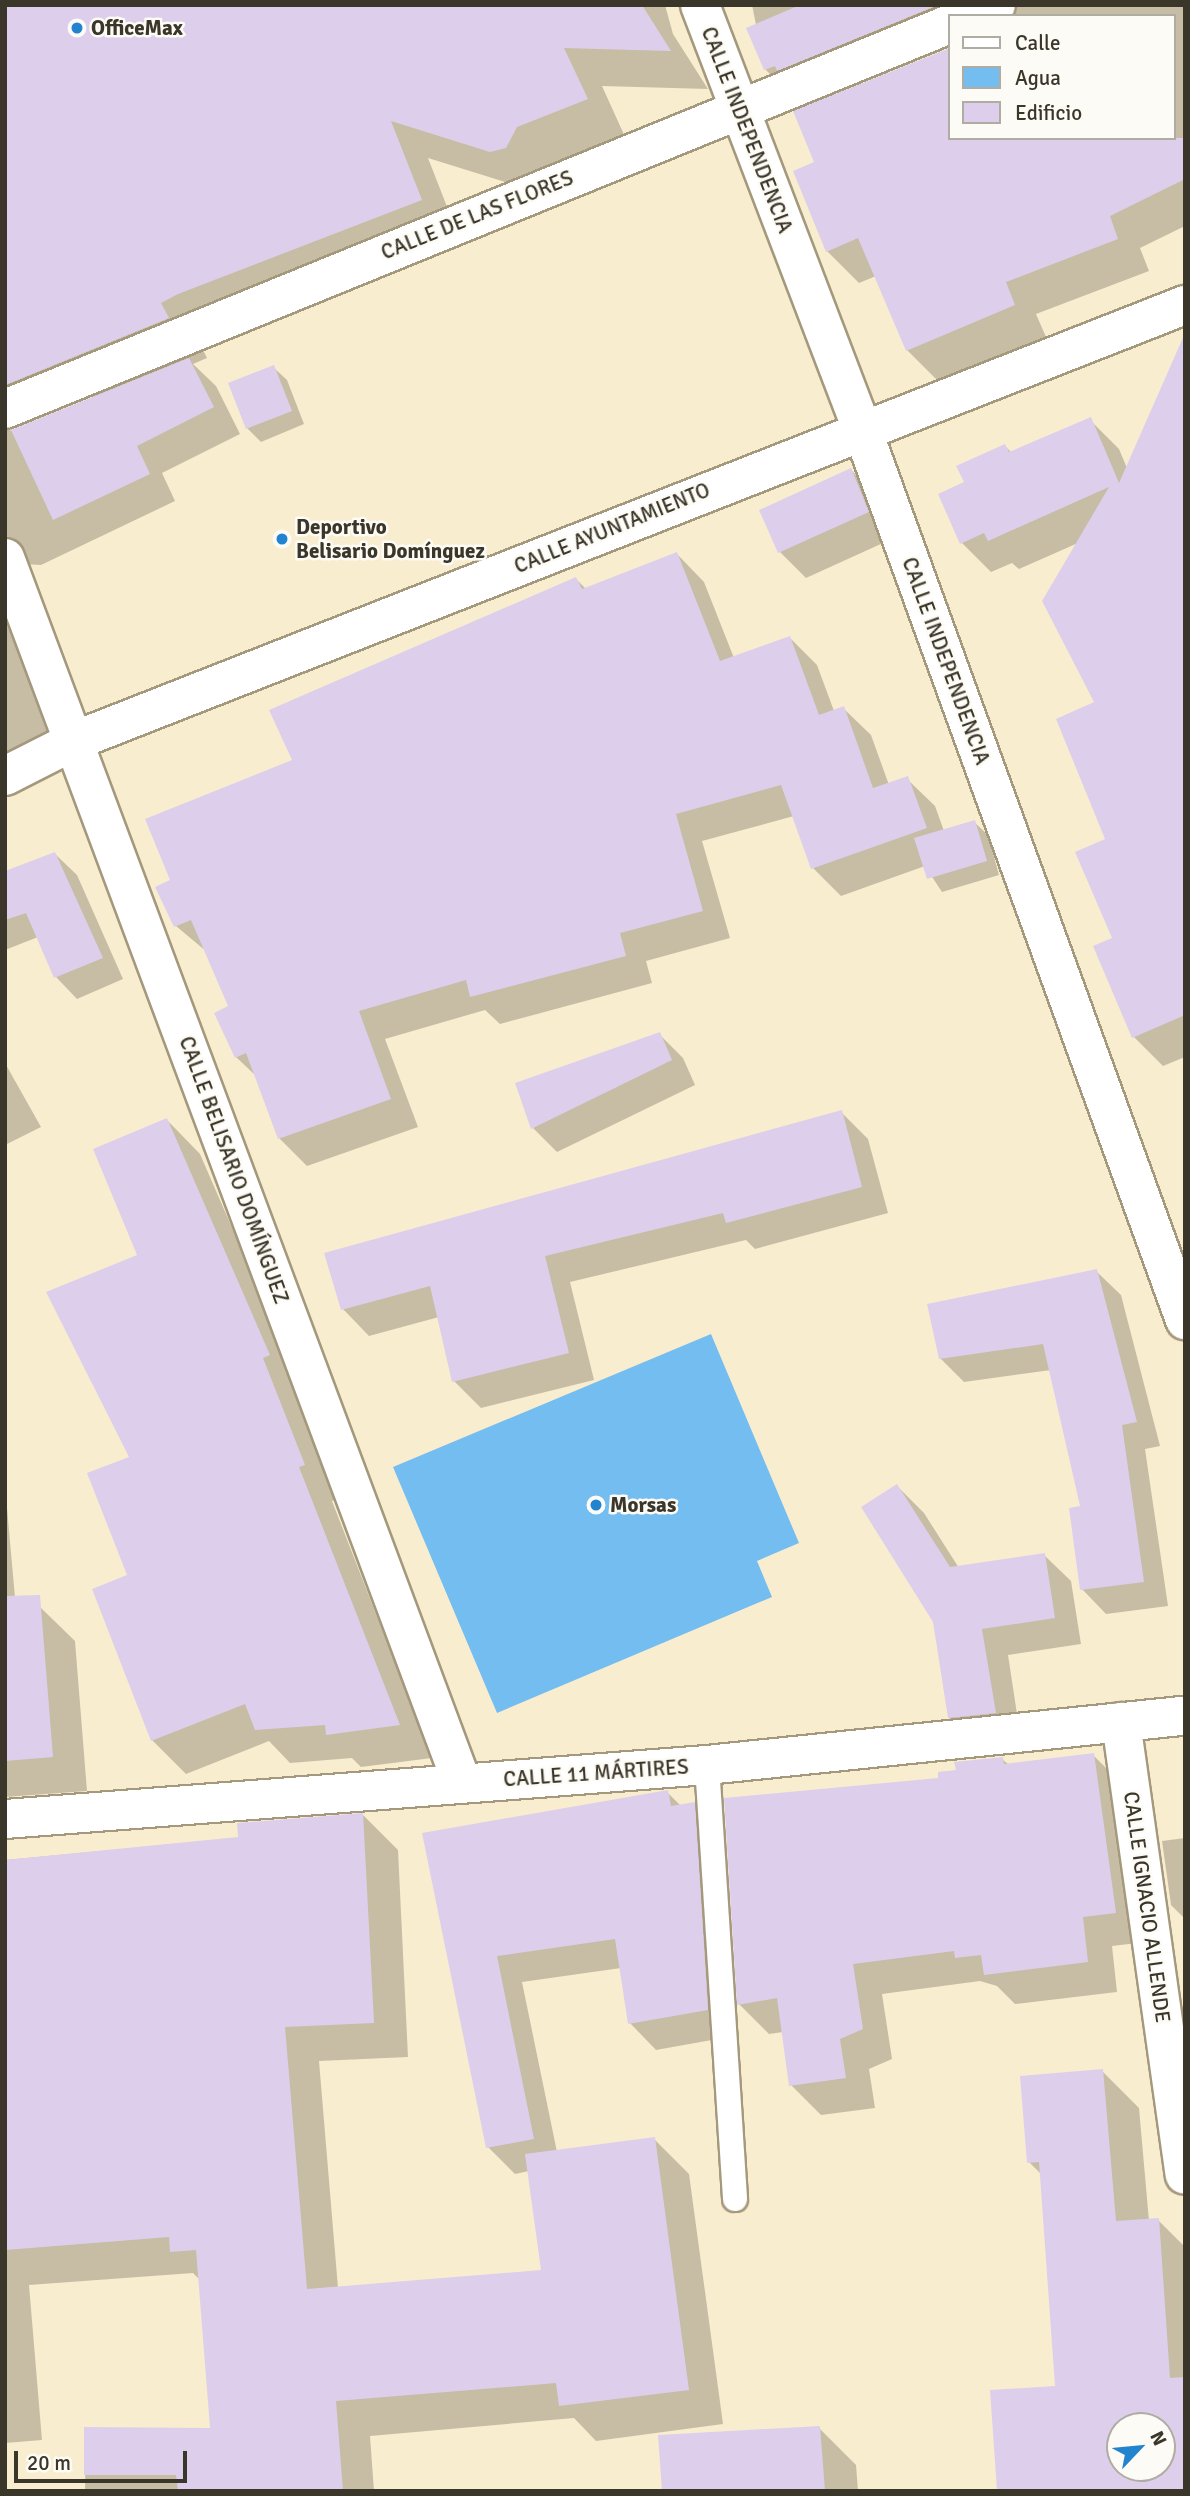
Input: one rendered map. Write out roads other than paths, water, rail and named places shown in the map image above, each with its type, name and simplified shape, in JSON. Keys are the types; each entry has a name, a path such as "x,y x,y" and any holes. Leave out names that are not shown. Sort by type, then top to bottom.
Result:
{"street":[{"name":"CALLE INDEPENDENCIA","path":"700,5 737,108 862,429 1185,1320"},
{"path":"975,14 996,5"},
{"name":"CALLE DE LAS FLORES","path":"5,409 737,108 948,25"},
{"name":"CALLE AYUNTAMIENTO","path":"5,776 74,741 862,429 1185,305"},
{"name":"CALLE BELISARIO DOMÍNGUEZ","path":"5,558 462,1783"},
{"name":"CALLE 11 MÁRTIRES","path":"5,1819 707,1765 1185,1716"},
{"name":"CALLE IGNACIO ALLENDE","path":"1121,1722 1185,2175"}],"lane":[{"path":"707,1765 735,2199"}],"water":[{"name":"Morsas","path":"711,1334 799,1543 757,1561 772,1597 497,1713 393,1467"}],"place":[{"name":"OfficeMax","path":"77,28"},
{"name":"Deportivo Belisario Domínguez","path":"282,539"},
{"name":"Morsas","path":"596,1505"}]}
